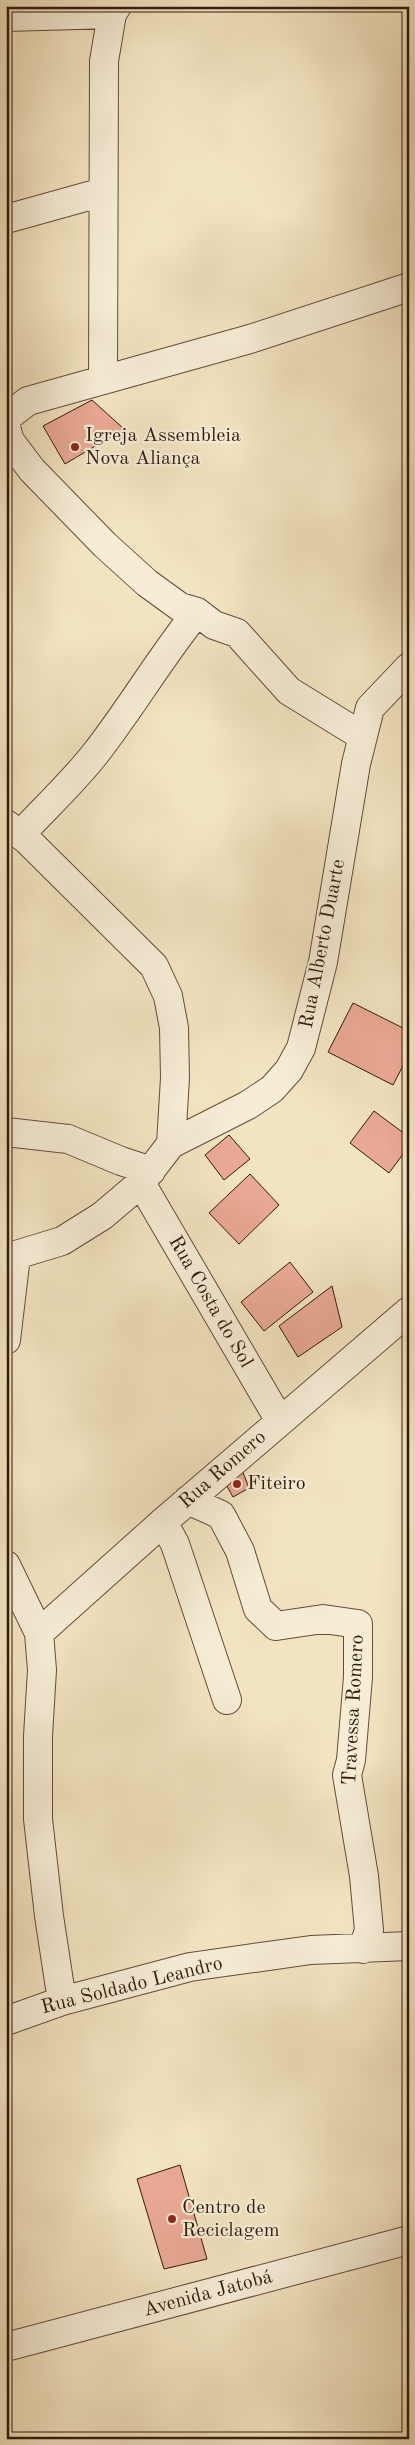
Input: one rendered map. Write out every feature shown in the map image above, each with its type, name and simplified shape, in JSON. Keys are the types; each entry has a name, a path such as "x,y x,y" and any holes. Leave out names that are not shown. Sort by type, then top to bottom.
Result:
{"street":[{"path":"6,17 114,10 104,61 103,379"},
{"path":"6,218 103,192"},
{"path":"362,736 289,691 237,633 214,625 197,612 180,607 147,583 105,545 32,470 10,441 6,426 7,418 28,401 250,339 409,288"},
{"path":"171,1144 175,1078 174,1028 168,996 154,966 13,829 93,756 138,698 172,643 197,612"},
{"name":"Rua Alberto Duarte","path":"11,1257 62,1241 102,1216 146,1177 171,1144 248,1105 272,1089 289,1070 301,1048 323,962 356,764 370,708 409,667"},
{"path":"6,1132 68,1139 121,1161 146,1177"},
{"name":"Rua Costa do Sol","path":"146,1177 280,1421"},
{"path":"6,1340 11,1257"},
{"name":"Rua Romero","path":"39,1633 188,1500 409,1311"},
{"name":"Travessa Romero","path":"188,1500 220,1515 240,1551 258,1609 276,1626 322,1619 358,1624 358,1677 351,1760 347,1775 364,1876 369,1930 363,1949"},
{"path":"163,1522 175,1544 226,1700"},
{"path":"6,1565 39,1633 42,1670 38,1736 38,1819 49,1916 62,2001"},
{"name":"Rua Soldado Leandro","path":"6,2021 62,2001 190,1967 310,1950 409,1946"},
{"name":"Avenida Jatobá","path":"6,2347 409,2240"}],"building":[{"name":"Igreja Assembleia Nova Aliança","path":"92,400 124,429 65,464 43,426"},
{"path":"353,1003 409,1031 409,1054 393,1085 328,1052"},
{"path":"374,1111 409,1137 409,1146 389,1173 350,1143"},
{"path":"229,1135 250,1159 224,1180 205,1155"},
{"path":"250,1174 279,1205 239,1244 209,1213"},
{"path":"290,1262 313,1292 264,1331 241,1302"},
{"path":"332,1286 342,1327 298,1357 279,1326"},
{"name":"Fiteiro","path":"242,1470 249,1488 233,1497 224,1481"},
{"name":"Centro de Reciclagem","path":"180,2165 207,2259 164,2269 137,2179"}],"place":[{"name":"Igreja Assembleia Nova Aliança","path":"75,447"},
{"name":"Fiteiro","path":"237,1484"},
{"name":"Centro de Reciclagem","path":"172,2219"}]}
